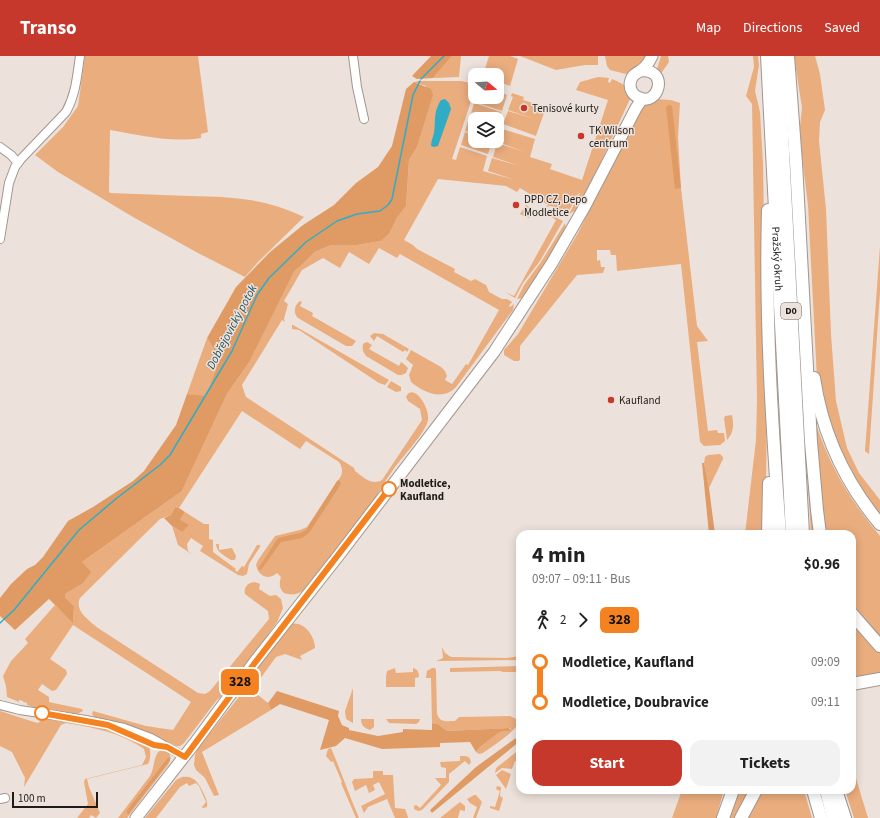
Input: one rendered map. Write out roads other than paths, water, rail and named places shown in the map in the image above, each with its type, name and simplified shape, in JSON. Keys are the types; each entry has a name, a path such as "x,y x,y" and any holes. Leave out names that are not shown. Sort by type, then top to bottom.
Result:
{"highway":[{"name":"Pražský okruh","path":"767,56 792,530"},
{"name":"Pražský okruh","path":"778,56 803,530"},
{"path":"788,56 796,163 814,479 820,530"},
{"name":"D0","path":"770,123 767,264 771,380"},
{"path":"804,316 815,387 821,414 833,450 850,483 880,524"},
{"path":"768,530 771,380"},
{"path":"771,380 780,530"},
{"path":"856,619 880,646"},
{"path":"856,683 880,679"},
{"path":"722,818 727,794"},
{"path":"722,818 731,794"},
{"path":"741,818 754,794"},
{"path":"814,794 821,818"},
{"path":"827,794 834,818"},
{"path":"837,794 845,818"}],"main road":[{"path":"652,56 646,67 633,75 630,81 630,88 638,96 651,98 658,91 659,82 655,74 655,66 658,56"},
{"path":"640,70 650,71 655,74"},
{"path":"136,818 185,757 257,659 339,555 494,352 552,263 585,206 636,108 638,96"}],"street":[{"path":"0,239 9,183 18,163 66,112 70,105 75,91 80,56"},
{"path":"353,56 357,87 364,119"},
{"path":"0,147 11,155 18,163"},
{"path":"0,705 20,710 86,720 124,728 141,733 185,757"}],"water":[{"path":"445,99 449,103 451,109 438,146 434,147 431,146 431,144 434,133 436,112 441,100"}],"waterway":[{"name":"Dobřejovický potok","path":"421,79 444,56"},
{"name":"Dobřejovický potok","path":"0,623 14,610 79,530 160,465 170,455 232,351 257,295 269,278 306,242 337,221 357,214 380,211 388,205 392,199 413,95 420,81"}],"place":[{"name":"Tenisové kurty","path":"524,108"},
{"name":"TK Wilson centrum","path":"581,136"},
{"name":"DPD CZ, Depo Modletice","path":"516,205"},
{"name":"Kaufland","path":"611,400"},
{"name":"Modletice, Kaufland","path":"389,489"}]}
